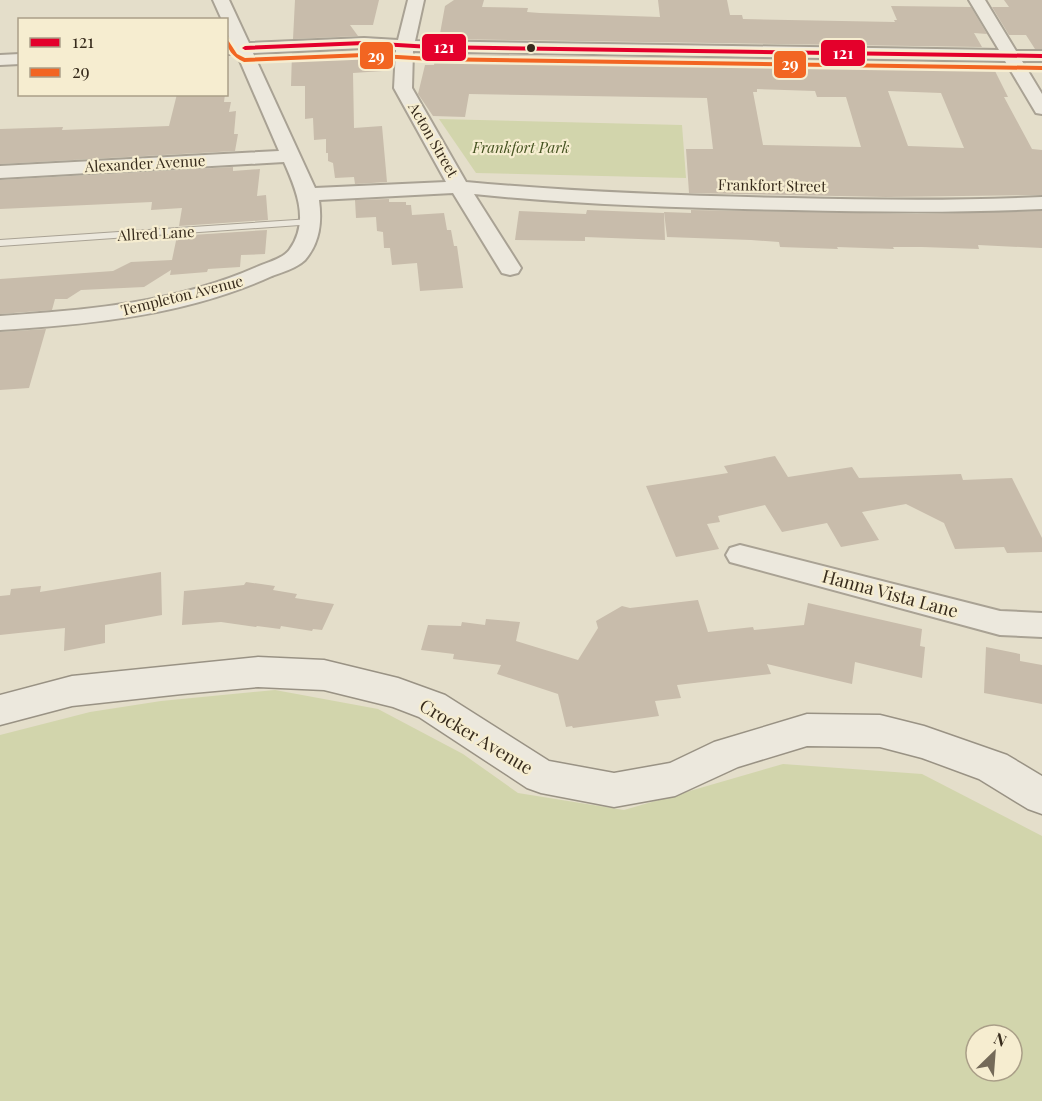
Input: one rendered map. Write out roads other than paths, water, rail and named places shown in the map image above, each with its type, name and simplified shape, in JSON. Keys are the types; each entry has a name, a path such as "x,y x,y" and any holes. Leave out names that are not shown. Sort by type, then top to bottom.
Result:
{"street":[{"name":"Templeton Avenue","path":"221,0 227,18"},
{"name":"Acton Street","path":"416,0 405,45 403,87 459,187 510,268"},
{"path":"976,0 1042,109"},
{"name":"Templeton Avenue","path":"0,323 94,317 179,301 242,284 296,257 312,226 308,194 236,49 228,23"},
{"path":"236,49 364,43 1042,56"},
{"path":"0,60 18,59"},
{"name":"Alexander Avenue","path":"0,172 290,156"},
{"name":"Frankfort Street","path":"502,191 536,184 548,184 848,187 1042,196"},
{"name":"Frankfort Street","path":"308,194 459,187 551,196 735,203 953,207 1042,203"},
{"name":"Hanna Vista Lane","path":"740,555 1000,623 1042,626"},
{"name":"Crocker Avenue","path":"0,710 72,691 182,679 258,672 324,675 398,693 432,706 541,776 614,790 675,779 728,754 807,730 880,731 924,742 993,767 1042,797"}],"lane":[{"name":"Allred Lane","path":"0,243 311,222"}],"park label":[{"name":"Frankfort Park","path":"521,148"}]}
